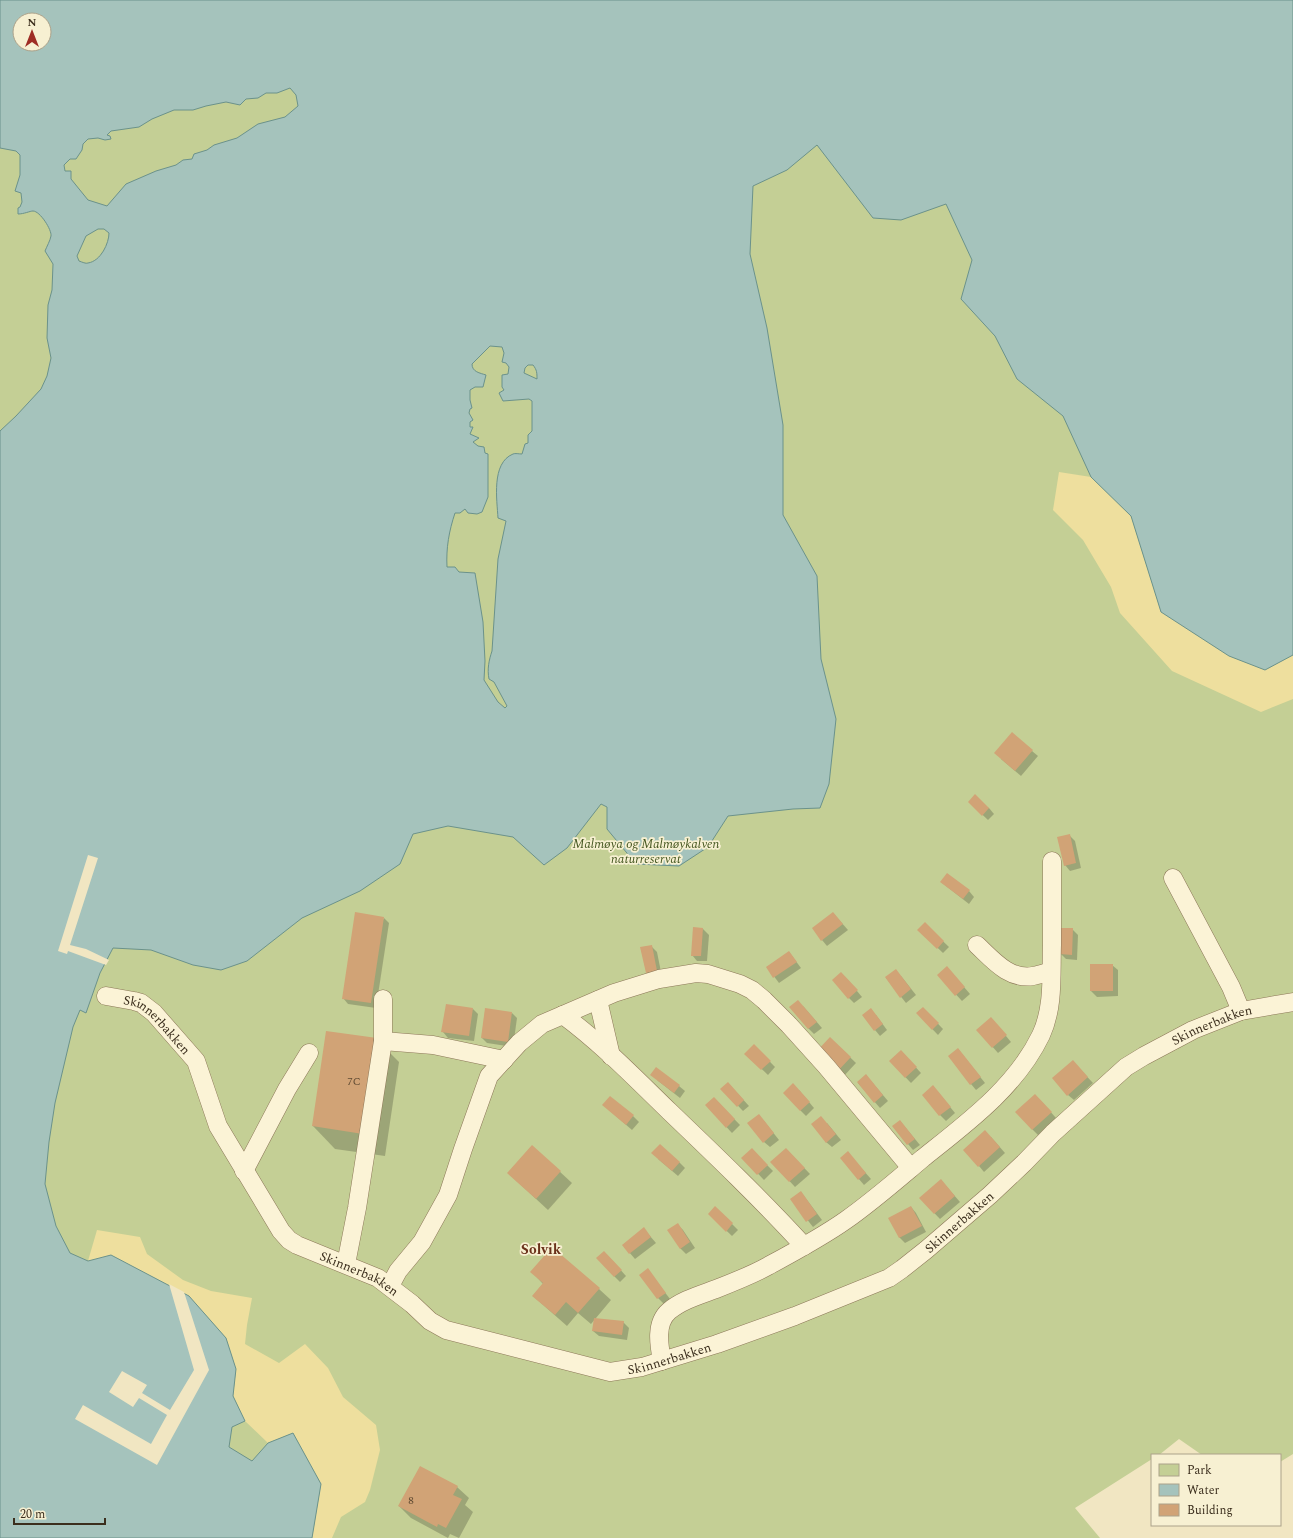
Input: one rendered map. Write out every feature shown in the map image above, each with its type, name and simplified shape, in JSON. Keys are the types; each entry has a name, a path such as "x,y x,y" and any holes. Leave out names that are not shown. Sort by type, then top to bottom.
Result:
{"lane":[{"path":"662,1361 659,1341 660,1326 668,1311 686,1300 724,1286 766,1267 846,1220 974,1116 1016,1074 1031,1053 1042,1033 1048,1016 1051,992 1052,861"},
{"path":"1173,878 1231,987 1241,1011"},
{"path":"978,945 997,965 1014,974 1033,976 1051,971"},
{"path":"390,1286 398,1271 422,1242 448,1195 489,1076 520,1043 542,1024 598,1000 658,979 688,973 708,974 740,984 752,990 789,1025 826,1066 911,1168"},
{"name":"Skinnerbakken","path":"106,996 141,1003 154,1013 196,1061 218,1126 281,1231 289,1240 311,1252 346,1264 378,1278 390,1286 430,1322 446,1330 610,1372 642,1367 750,1333 888,1278 926,1250 984,1200 1024,1163 1053,1133 1126,1067 1193,1030 1241,1011 1293,1002"},
{"path":"346,1264 357,1208 383,1041 382,999"},
{"path":"598,1000 611,1056"},
{"path":"563,1015 611,1056 716,1156 776,1215 804,1246"},
{"path":"383,1041 433,1044 504,1060"},
{"path":"244,1171 287,1089 309,1053"}],"green space":[{"name":"Malmøya og Malmøykalven naturreservat","path":"0,0 954,0 1293,357 1293,1454 1281,1461 1281,1454 1201,1454 1179,1439 1160,1454 1151,1454 1151,1460 1075,1508 1100,1538 88,1538 0,1511"}],"sand":[{"path":"1059,472 1091,477 1131,516 1161,612 1265,670 1293,655 1293,699 1261,712 1172,671 1120,613 1111,587 1083,540 1053,510"},
{"path":"97,1230 140,1237 147,1254 183,1280 211,1291 252,1298 245,1344 279,1363 305,1344 328,1368 343,1397 376,1425 380,1450 370,1490 365,1502 341,1517 332,1538 312,1538 321,1484 293,1433 268,1443 245,1421 233,1396 236,1369 226,1338 189,1296 141,1272 88,1261"}],"water":[{"path":"0,0 1293,0 1293,655 1265,670 1229,656 1161,612 1131,516 1091,477 1063,416 1017,379 995,336 961,299 972,260 946,204 901,220 873,218 817,145 787,170 753,186 750,254 767,328 783,425 783,515 817,576 821,659 836,719 829,784 820,808 793,809 728,816 708,847 679,866 636,864 607,829 607,807 601,804 567,848 544,865 513,837 448,826 413,834 400,864 360,891 302,918 247,961 221,970 193,965 151,950 113,948 100,973 86,1013 80,1010 73,1027 55,1103 45,1184 56,1226 70,1253 88,1261 111,1255 189,1296 226,1338 236,1369 233,1396 245,1421 232,1427 229,1447 252,1461 268,1443 293,1433 321,1484 312,1538 0,1538 0,431 41,389 47,376 51,358 47,338 48,305 52,290 53,264 45,251 51,233 45,221 39,214 33,211 18,214 18,208 22,202 21,193 15,191 20,175 20,155 16,151 0,148","holes":["290,88 296,95 298,106 285,117 258,124 237,138 214,145 207,150 194,154 192,159 183,160 176,165 156,171 126,184 107,206 88,200 71,179 71,171 65,171 64,165 70,159 76,159 82,150 83,144 88,139 111,139 110,136 107,135 111,131 139,127 152,119 174,110 193,110 226,102 240,105 246,99 258,98 266,93 277,93","98,229 104,229 109,233 106,246 97,259 93,262 84,263 79,261 77,256 86,236","490,346 502,347 504,353 502,362 506,363 509,367 508,374 502,375 502,387 504,390 499,393 503,401 529,399 532,401 532,431 528,435 528,443 525,444 522,454 514,454 506,459 501,465 497,483 498,518 506,521 498,559 492,651 488,672 489,679 494,682 507,706 505,708 498,702 484,680 485,661 483,622 475,573 459,572 455,567 447,567 448,540 455,513 460,513 465,509 468,513 477,514 482,512 488,497 488,454 485,453 484,447 478,446 473,442 479,438 470,434 473,427 470,427 470,422 473,420 469,413 470,409 472,408 470,390 475,387 483,387 486,375 473,369 472,364","528,365 533,365 537,379 524,373 525,368"]}],"pier":[{"path":"88,855 98,858 70,945 86,949 109,960 106,965 68,951 67,954 58,951"},
{"path":"169,1284 184,1292 209,1370 157,1465 75,1419 83,1405 151,1444 167,1415 139,1398 133,1407 109,1392 122,1371 147,1385 142,1393 170,1410 194,1370"}],"building":[{"path":"1012,732 1033,750 1015,771 994,753"},
{"path":"975,794 989,808 982,816 968,802"},
{"path":"1070,834 1076,863 1064,866 1057,837"},
{"path":"947,873 970,890 963,899 940,882"},
{"path":"355,912 384,917 371,1003 342,999"},
{"path":"833,912 843,924 821,941 812,928"},
{"path":"925,922 944,941 937,949 917,930"},
{"path":"693,927 703,928 701,956 691,956"},
{"path":"1060,928 1073,928 1072,955 1060,954"},
{"path":"652,945 657,971 646,973 640,947"},
{"path":"789,951 797,962 773,978 766,967"},
{"path":"1090,964 1113,964 1113,991 1090,991"},
{"path":"947,966 965,987 955,996 937,975"},
{"path":"896,969 911,989 900,998 885,977"},
{"path":"841,972 858,990 848,999 832,980"},
{"path":"798,1000 817,1022 808,1029 789,1007"},
{"path":"446,1004 473,1008 469,1036 441,1032"},
{"path":"923,1007 939,1023 932,1030 916,1013"},
{"path":"485,1008 512,1012 508,1042 481,1038"},
{"path":"871,1008 883,1024 874,1031 862,1015"},
{"path":"991,1017 1007,1035 992,1048 976,1030"},
{"path":"326,1031 377,1038 363,1134 312,1126"},
{"path":"830,1037 851,1057 836,1073 815,1053"},
{"path":"754,1044 771,1061 761,1070 744,1054"},
{"path":"958,1048 981,1077 970,1085 948,1056"},
{"path":"901,1050 917,1067 905,1078 889,1061"},
{"path":"1073,1060 1088,1077 1067,1096 1052,1078"},
{"path":"656,1067 680,1085 674,1093 650,1075"},
{"path":"866,1074 883,1095 874,1103 857,1082"},
{"path":"728,1082 744,1100 737,1107 720,1089"},
{"path":"793,1083 810,1102 800,1111 783,1093"},
{"path":"933,1085 951,1107 939,1116 922,1095"},
{"path":"1035,1094 1052,1112 1032,1130 1015,1112"},
{"path":"610,1096 634,1115 626,1125 602,1105"},
{"path":"714,1097 735,1119 726,1128 705,1105"},
{"path":"759,1114 774,1133 763,1143 747,1123"},
{"path":"821,1116 836,1134 826,1143 811,1124"},
{"path":"900,1120 915,1139 907,1145 892,1126"},
{"path":"985,1130 1000,1147 978,1167 963,1150"},
{"path":"660,1144 680,1162 672,1171 651,1153"},
{"path":"532,1145 561,1171 536,1199 507,1173"},
{"path":"752,1148 768,1165 757,1175 741,1158"},
{"path":"786,1148 805,1168 789,1182 770,1162"},
{"path":"848,1151 866,1173 858,1180 840,1158"},
{"path":"941,1179 955,1196 934,1214 919,1198"},
{"path":"801,1191 817,1214 806,1222 790,1199"},
{"path":"715,1206 733,1223 726,1232 708,1214"},
{"path":"911,1206 922,1226 899,1238 888,1218"},
{"path":"678,1223 690,1242 680,1249 667,1230"},
{"path":"644,1227 651,1237 629,1254 622,1245"},
{"path":"552,1247 600,1288 578,1313 566,1302 555,1315 532,1296 543,1283 530,1272"},
{"path":"604,1251 622,1270 614,1277 596,1258"},
{"path":"648,1268 666,1293 657,1299 639,1275"},
{"path":"594,1318 624,1321 622,1335 592,1331"},
{"path":"420,1466 458,1486 453,1495 462,1499 446,1528 438,1524 437,1527 398,1506"}],"district":[{"name":"Solvik","path":"541,1249"}]}
